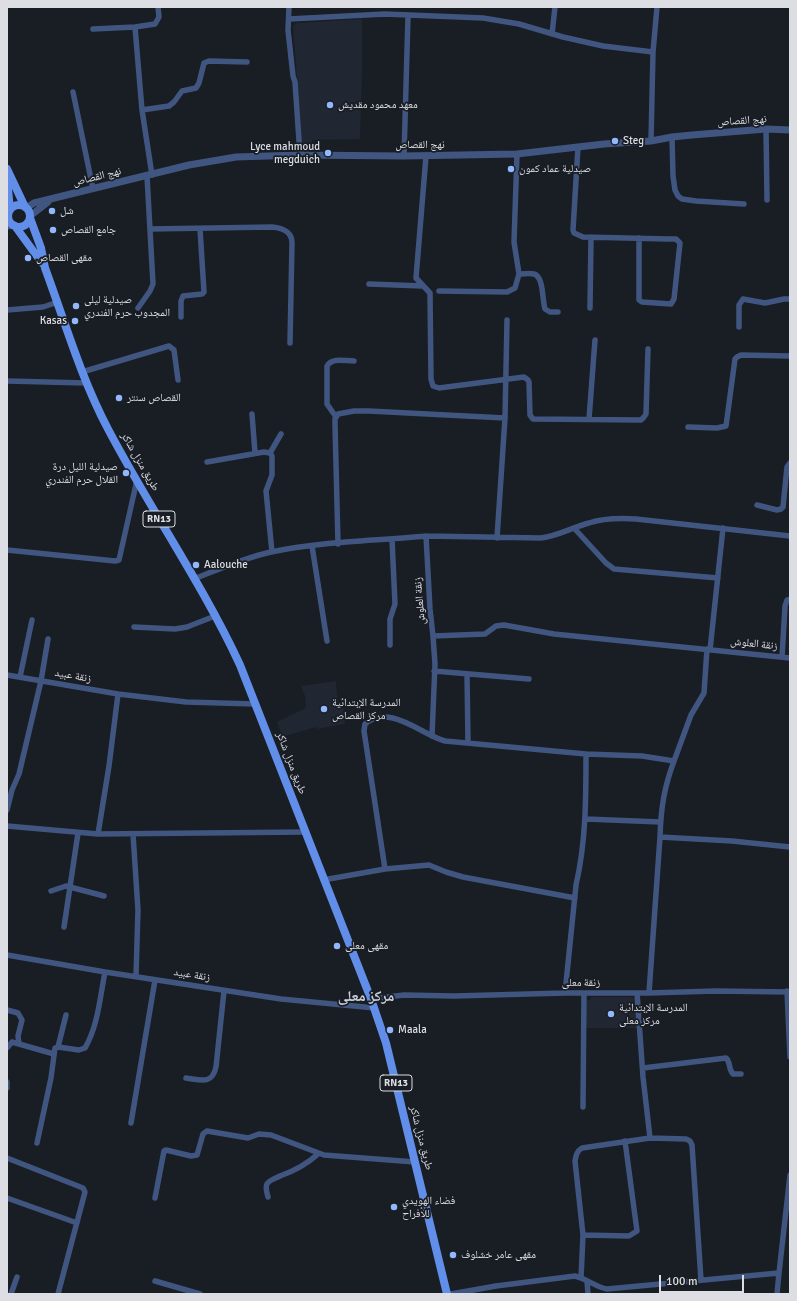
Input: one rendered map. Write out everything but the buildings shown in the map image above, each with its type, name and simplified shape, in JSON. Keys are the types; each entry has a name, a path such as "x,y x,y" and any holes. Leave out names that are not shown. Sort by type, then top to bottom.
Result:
{"main road":[{"name":"RN13","path":"7,169 30,217"},
{"name":"RN13","path":"7,179 8,218 12,226"},
{"path":"9,211 19,205 26,207"},
{"path":"12,226 19,227 25,225 30,217"},
{"name":"طريق منزل شاكر","path":"30,217 41,248 45,268 86,383 108,428 215,616 236,658 375,1008 386,1043 447,1294"},
{"name":"طريق منزل شاكر","path":"12,226 45,268"}],"street":[{"path":"93,29 135,27 155,24 158,22 159,17 158,7"},
{"path":"289,7 288,30 295,82 300,155"},
{"path":"552,34 555,7"},
{"path":"651,141 652,52 657,7"},
{"path":"289,19 385,14 483,18 519,24 552,34 603,46 652,52"},
{"path":"404,156 408,16"},
{"path":"135,27 149,175 153,284 150,292 138,308"},
{"path":"142,110 169,106 182,91 196,88 199,83 204,63 209,61 247,62"},
{"path":"73,92 93,189"},
{"path":"766,130 767,200"},
{"name":"نهج القصاص","path":"26,207 189,165 236,157 300,155 426,156 517,154 651,141 672,137 766,130 790,130"},
{"path":"672,137 673,176 675,190 678,196 682,199 696,201 744,204"},
{"path":"578,147 574,233 580,236 591,237 639,238 676,239 680,243 674,299 671,304 642,302 638,298 639,238"},
{"path":"439,291 507,292 515,288 518,274 514,242 517,154"},
{"path":"426,156 416,278 428,291 430,297 431,379 433,386 439,388 524,377 529,382 530,415 533,419 641,420 646,414 648,349"},
{"name":"نهج القصاص","path":"30,217 38,209 53,199"},
{"path":"150,229 272,227 280,228 289,234 292,238 290,343"},
{"path":"181,317 181,300 183,296 202,294 204,292 200,229"},
{"path":"590,308 591,237"},
{"path":"518,274 534,274 539,277 545,309 550,312 558,312"},
{"path":"369,284 423,286"},
{"path":"739,327 739,305 743,299 765,303 790,299"},
{"path":"7,310 43,307 58,302"},
{"path":"497,538 505,418 507,320"},
{"path":"589,419 595,340"},
{"path":"82,372 168,346 174,350 178,380"},
{"path":"688,427 717,428 726,426 735,359 737,357 741,355 790,356"},
{"path":"336,416 328,408 326,402 327,366 334,360 354,361"},
{"path":"7,381 86,383"},
{"path":"336,416 341,413 354,411 505,418"},
{"path":"252,414 255,453"},
{"path":"336,416 338,544"},
{"path":"270,453 281,434"},
{"path":"207,462 255,453 270,453"},
{"path":"270,453 272,456 272,475 266,491 272,552"},
{"path":"757,505 781,510 783,507 787,467 790,463"},
{"path":"7,550 115,561 119,560 137,480"},
{"path":"194,579 242,560 272,552 312,546 426,536 497,538 546,537 595,521 612,518 636,519 790,536"},
{"path":"574,528 606,563 614,569 718,578"},
{"path":"649,993 663,794 691,715 704,693 723,528"},
{"name":"زنقة العلوش","path":"426,536 433,636 485,634 496,626 504,626 554,634 790,658"},
{"path":"390,645 390,619 395,604 392,539"},
{"path":"312,546 327,641"},
{"path":"782,657 785,606 787,600 790,599"},
{"path":"134,627 175,629 187,627 215,616"},
{"path":"20,677 32,620"},
{"path":"432,736 434,671 433,636"},
{"path":"7,810 12,790 19,774 41,681 48,639"},
{"path":"434,671 529,679"},
{"path":"467,674 468,743"},
{"name":"زنقة عبيد","path":"7,675 118,694 186,702 255,704"},
{"path":"98,834 109,766 118,694"},
{"path":"385,869 364,731 365,724 376,718 390,718 413,726 445,741 586,754 642,756 674,760"},
{"path":"565,993 575,898 586,819 586,754"},
{"path":"586,819 660,822"},
{"path":"7,826 98,834 306,832"},
{"path":"64,927 78,833"},
{"path":"133,834 138,910 136,976"},
{"path":"660,837 732,841 790,847"},
{"path":"323,880 385,869 431,865 446,872 463,877 575,898"},
{"path":"51,891 65,886 71,886 104,896"},
{"name":"زنقة عبيد","path":"7,956 224,991 281,999 375,1008"},
{"path":"58,1047 79,1050 85,1048 97,1016 105,972"},
{"path":"131,1123 155,980"},
{"path":"186,1078 206,1080 212,1078 213,1076 216,1067 224,991"},
{"path":"788,991 790,1056"},
{"name":"زنقة معلى","path":"371,999 404,995 454,996 565,993 788,991"},
{"path":"583,1107 584,993"},
{"path":"637,993 650,1138"},
{"path":"7,1010 18,1013 22,1020 18,1036 19,1044"},
{"path":"37,1143 51,1078 55,1048 58,1047 66,1015"},
{"path":"7,1048 10,1043 19,1044 54,1054"},
{"path":"643,1068 726,1058 729,1060 731,1072 733,1074 741,1074"},
{"path":"7,1082 7,1088"},
{"path":"155,1198 164,1151 169,1150 191,1156 196,1155 203,1134 207,1131 248,1138 259,1134 271,1135 318,1154 415,1162"},
{"path":"581,1278 583,1235 575,1161 576,1154 582,1148 650,1138 686,1139 690,1141 692,1145 701,1280"},
{"path":"583,1235 629,1236 637,1231 626,1141"},
{"path":"268,1197 266,1186 270,1180 291,1172 312,1160 318,1154"},
{"path":"7,1158 83,1188 85,1192 58,1294"},
{"path":"777,1294 790,1175"},
{"path":"7,1198 77,1223"},
{"path":"451,1294 496,1286 575,1276 601,1288 608,1289 779,1273"},
{"path":"11,1294 17,1277"},
{"path":"155,1281 181,1291 200,1294"},
{"path":"587,1281 588,1294"}],"shaded area":[{"name":"معهد محمود مقديش","path":"362,19 360,139 312,140 311,148 307,148 302,142 293,27 297,23"},
{"name":"المدرسة الإبتدائية مركز القصاص","path":"336,681 338,706 343,706 345,724 317,729 316,727 282,737 277,722 304,709 306,706 306,699 301,686"},
{"name":"المدرسة الإبتدائية مركز معلى","path":"591,997 632,997 635,999 637,1028 586,1028 586,1000 590,1000"}],"place":[{"name":"معهد محمود مقديش","path":"330,105"},
{"name":"Steg","path":"615,141"},
{"name":"Lyce mahmoud megduich","path":"328,153"},
{"name":"صيدلية عماد كمون","path":"511,169"},
{"name":"شل","path":"52,211"},
{"name":"جامع القصاص","path":"53,230"},
{"name":"مقهى القصاص","path":"28,258"},
{"name":"صيدلية ليلى المجدوب حرم الفندري","path":"76,306"},
{"name":"Kasas","path":"75,321"},
{"name":"القصاص سنتر","path":"119,398"},
{"name":"صيدلية الليل درة القلال حرم الفندري","path":"126,473"},
{"name":"Aalouche","path":"196,565"},
{"name":"المدرسة الإبتدائية مركز القصاص","path":"324,709"},
{"name":"مقهى معلى","path":"337,946"},
{"name":"المدرسة الإبتدائية مركز معلى","path":"611,1014"},
{"name":"Maala","path":"390,1030"},
{"name":"فضاء الهويدي للأفراح","path":"394,1207"},
{"name":"مقهى عامر خشلوف","path":"453,1255"}],"district":[{"name":"مركز معلى","path":"366,997"}]}
